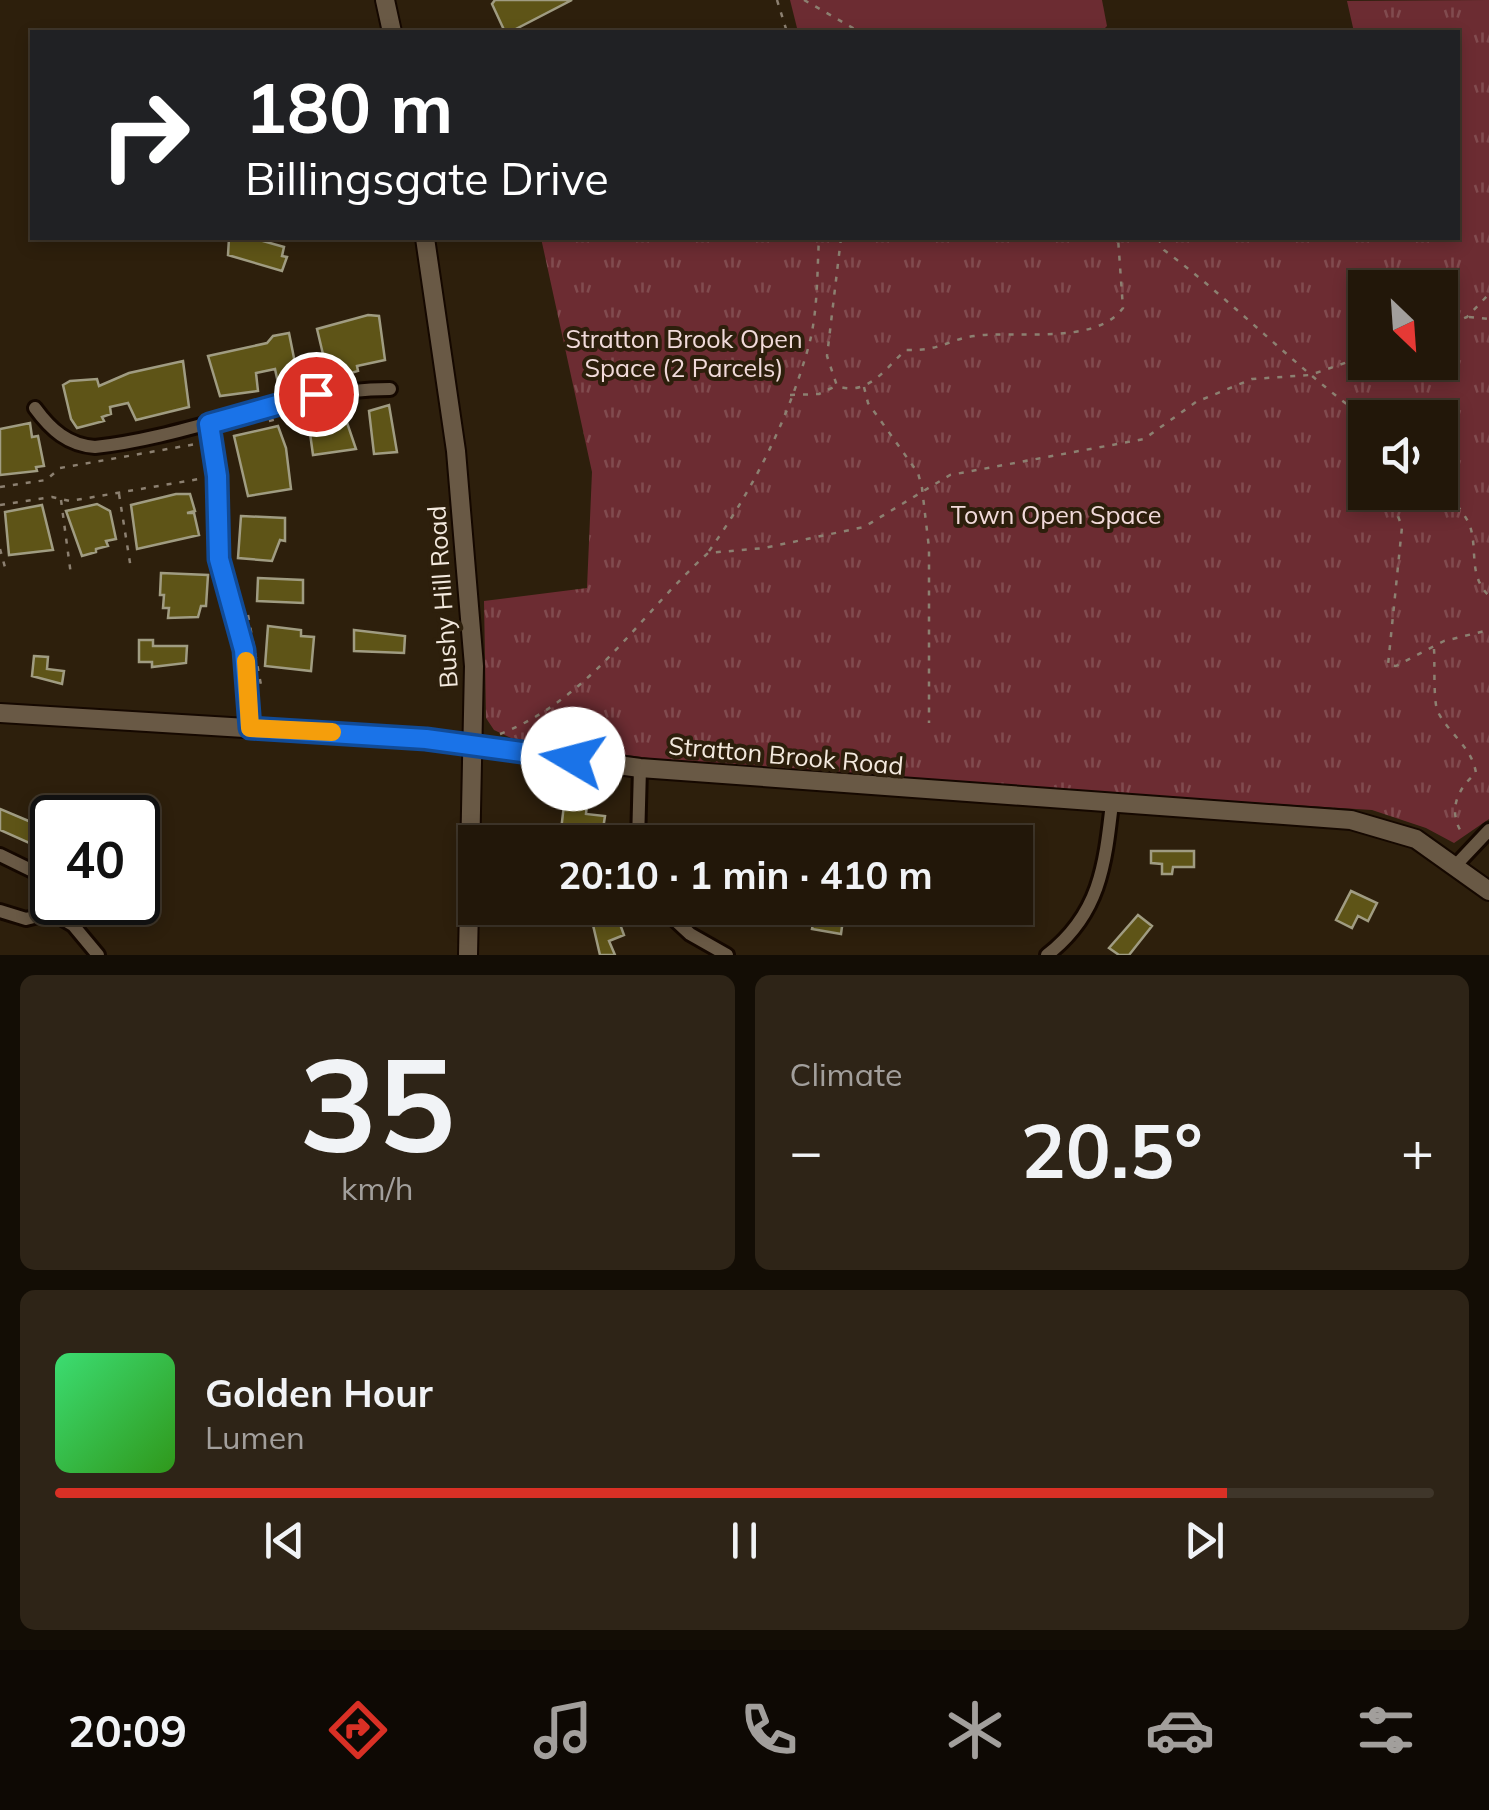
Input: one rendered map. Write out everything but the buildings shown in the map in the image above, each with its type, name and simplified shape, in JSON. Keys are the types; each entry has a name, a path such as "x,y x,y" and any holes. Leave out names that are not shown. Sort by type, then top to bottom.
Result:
{"street":[{"path":"385,0 392,30"},
{"name":"Bushy Hill Road","path":"425,240 464,520 474,666 468,955"},
{"path":"35,408 59,434 78,446 116,445 316,394 390,389"},
{"path":"209,424 217,476 219,559 250,686 250,728"},
{"name":"Stratton Brook Road","path":"0,713 472,745 640,768 1351,820 1416,838 1457,864 1489,891"},
{"path":"638,825 640,768"},
{"path":"1048,955 1080,924 1098,894 1112,803"},
{"path":"1457,864 1471,844 1489,830"},
{"path":"0,856 30,870"},
{"path":"0,911 26,920 30,918"},
{"path":"72,925 98,955"},
{"path":"680,925 727,955"}],"path":[{"path":"777,0 786,30"},
{"path":"804,0 856,30"},
{"path":"472,745 527,724 599,672 708,553 750,490 809,343 819,240"},
{"path":"837,386 827,356 841,240"},
{"path":"790,396 864,385 886,373 906,350 936,350 971,336 1022,337 1104,326 1114,321 1123,308 1118,240"},
{"path":"1158,240 1348,405"},
{"path":"1458,321 1467,317 1489,294"},
{"path":"1467,317 1489,319"},
{"path":"708,553 764,548 864,527 922,488 967,470 1066,456 1118,440 1144,438 1196,402 1252,379 1310,375 1348,362"},
{"path":"864,385 868,404 918,473 922,488 930,548 929,722"},
{"path":"268,420 296,417 310,405"},
{"path":"0,488 46,480 60,468 213,441"},
{"path":"0,505 217,476"},
{"path":"119,492 131,569"},
{"path":"61,499 71,575"},
{"path":"1396,510 1402,527 1388,664 1396,666 1434,647 1489,630"},
{"path":"1457,510 1470,528 1471,557 1480,587 1489,596"},
{"path":"0,549 6,571"},
{"path":"244,604 260,657 262,684 250,686"},
{"path":"1434,647 1437,711 1468,750 1475,766 1476,772 1461,788 1454,804 1459,830 1471,844"}],"green space":[{"path":"790,0 1102,0 1107,26 1103,30 798,30"},
{"name":"Town Open Space","path":"1489,0 1489,819 1454,843 1426,828 1372,810 833,777 618,754 511,738 494,730 486,718 484,601 587,588 592,472 541,240 1460,240 1460,30 1354,30 1347,1"}],"slow traffic":[{"path":"246,661 250,728 332,732"}],"route":[{"path":"316,394 209,424 217,476 219,559 244,650 250,686 250,728 426,739 573,759"}],"park label":[{"name":"Stratton Brook Open Space (2 Parcels)","path":"684,352"}]}
